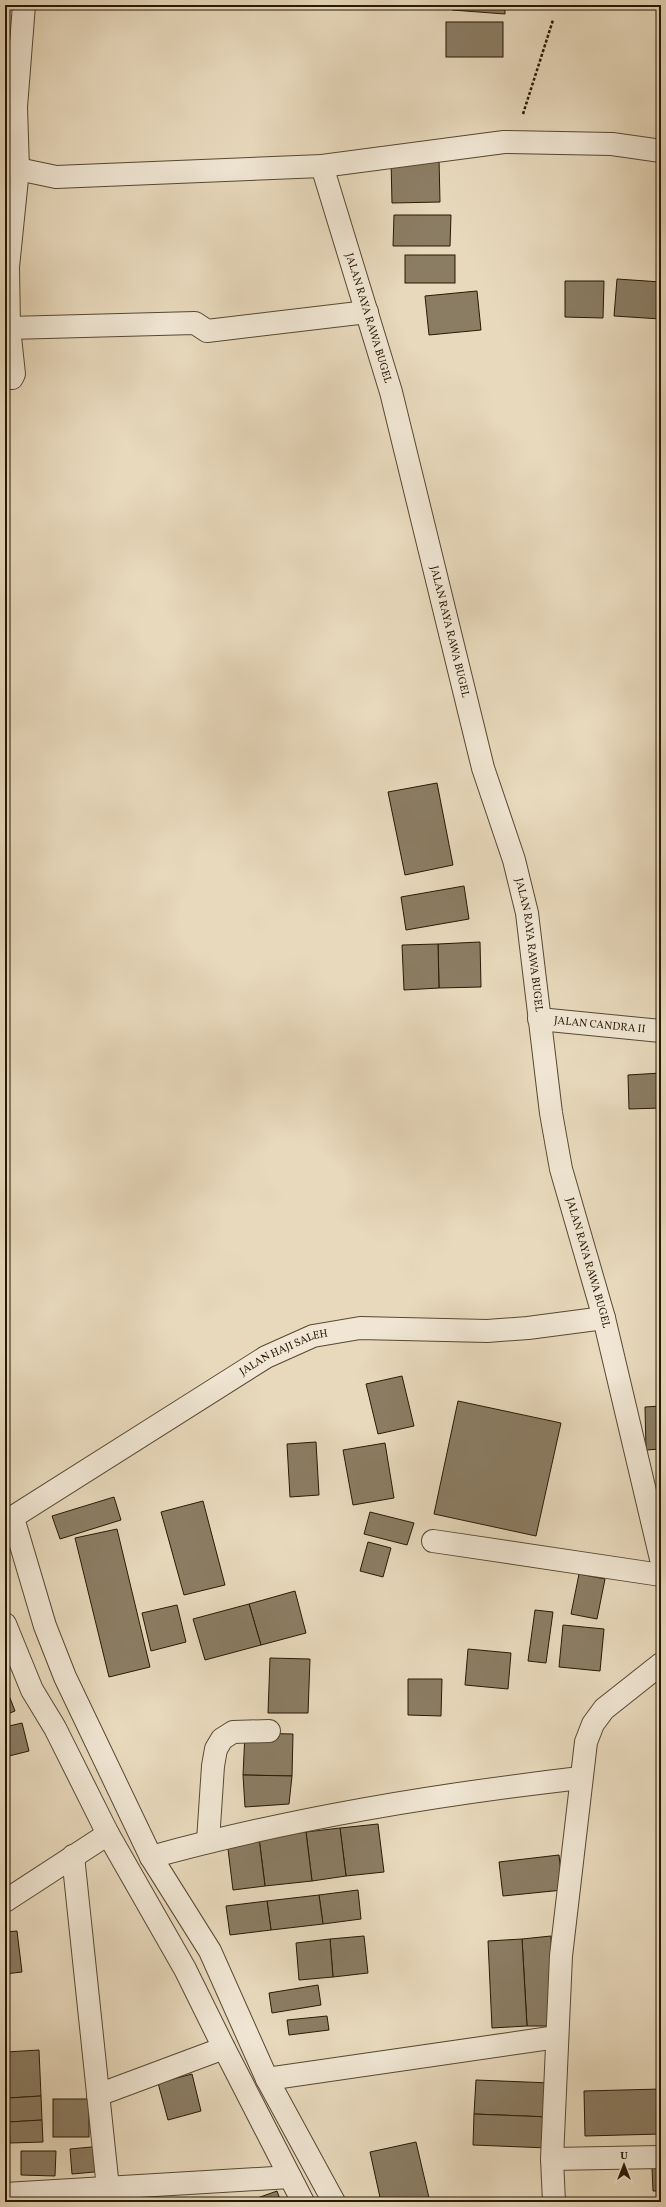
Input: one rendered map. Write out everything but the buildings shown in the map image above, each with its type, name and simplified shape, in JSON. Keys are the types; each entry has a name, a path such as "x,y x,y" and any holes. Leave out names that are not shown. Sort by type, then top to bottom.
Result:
{"street":[{"path":"5,378 12,378 14,374 9,328 7,266 18,169 16,107 24,5"},
{"path":"18,169 56,177 322,166 504,142 612,144 661,151"},
{"name":"JALAN RAYA RAWA BUGEL","path":"322,166 391,392 483,768 514,860 527,913 550,1113 561,1169 604,1318 661,1559"},
{"path":"9,328 196,323 207,331 367,312"},
{"name":"JALAN CANDRA II","path":"539,1019 661,1031"},
{"name":"JALAN HAJI SALEH","path":"9,1520 266,1357 313,1336 360,1328 493,1331 604,1318"},
{"path":"9,1520 45,1626 124,1841 151,1857 198,1960 224,2048 303,2202"},
{"path":"433,1541 661,1575"},
{"path":"5,1624 32,1690 198,1960 267,2079 334,2202"},
{"path":"554,2202 552,2159 561,1956 580,1778 586,1742 593,1724 604,1709 661,1664"},
{"path":"208,1841 212,1766 219,1744 222,1739 233,1732 268,1730"},
{"path":"151,1857 208,1841 342,1813 466,1791 580,1778"},
{"path":"5,1901 73,1856 124,1841"},
{"path":"73,1856 108,2188"},
{"path":"267,2079 557,2037"},
{"path":"98,2095 224,2048"},
{"path":"552,2159 661,2157"},
{"path":"5,2194 290,2177"}],"path":[{"path":"504,142 523,114 553,20"}]}
